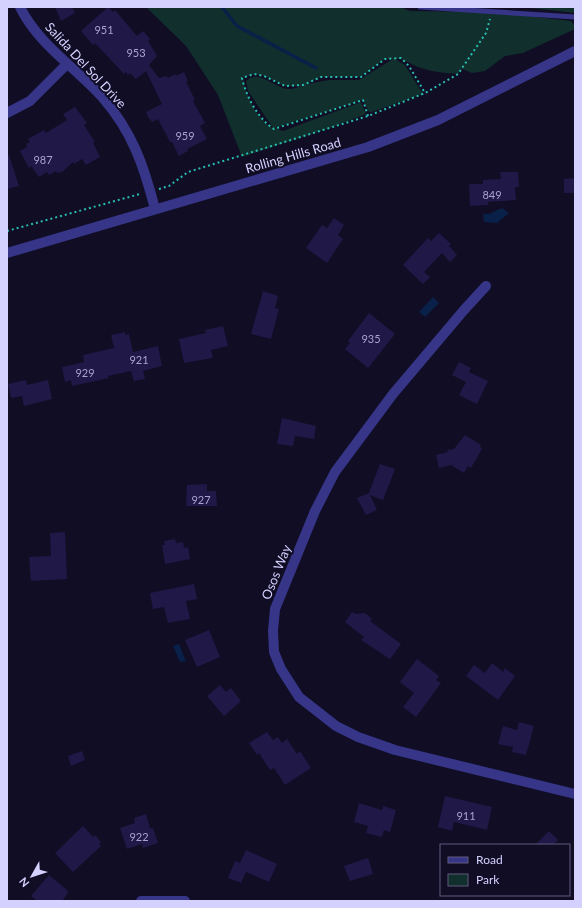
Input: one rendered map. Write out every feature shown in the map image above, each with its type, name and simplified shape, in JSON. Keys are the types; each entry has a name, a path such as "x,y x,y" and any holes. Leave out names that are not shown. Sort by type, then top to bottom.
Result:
{"street":[{"name":"Salida Del Sol Drive","path":"20,7 42,38 101,96 122,123 137,150 156,209"},
{"name":"Rolling Hills Road","path":"7,253 368,147 402,135 469,105 575,51"},
{"path":"7,113 30,101 68,64"},
{"name":"Osos Way","path":"486,286 393,394 335,472 315,511 275,609 273,631 274,652 280,669 299,697 336,726 358,737 395,750 575,794"},
{"path":"141,901 185,901"}],"lane":[{"path":"420,7 575,17"}],"path":[{"path":"7,231 169,186 188,172 368,116 424,93 458,74 486,33 493,12"},
{"path":"368,116 363,100 274,129 264,123 245,90 242,78 254,74 264,76 285,86 303,85 321,78 361,77 385,59 401,58 408,66 424,93"}],"green space":[{"path":"146,7 400,7 410,11 493,12 571,21 575,26 575,29 523,53 505,56 485,71 472,73 462,69 458,74 440,72 421,68 402,60 395,59 405,65 423,94 372,112 369,112 363,100 275,128 283,131 361,102 366,114 330,128 242,157 218,95 186,46","holes":["385,59 393,59 359,80 329,80 307,84 321,77 361,77","254,74 264,76 285,86 301,86 291,89 283,88 267,80 256,77 246,81 248,91 273,128 257,113 244,85 243,78"]},
{"path":"522,7 575,7 575,13"}],"water":[{"path":"502,208 509,213 497,223 484,222 483,214 489,214"},
{"path":"433,297 439,303 425,317 419,312"},
{"path":"179,644 186,661 180,662 173,646"}],"building":[{"path":"55,7 72,7 75,13 61,21"},
{"path":"108,7 113,12 115,10 137,36 143,31 150,39 148,41 157,56 149,65 159,78 166,76 168,78 175,74 176,76 184,72 188,81 186,82 195,100 193,101 205,123 200,126 207,139 187,149 188,151 179,156 158,119 152,122 146,112 162,104 146,71 136,79 130,73 128,75 126,72 124,74 95,43 93,45 81,31"},
{"path":"75,107 87,123 84,125 95,142 93,143 100,157 86,165 82,159 74,164 73,162 62,172 57,173 56,171 49,175 47,172 39,177 31,166 29,168 20,151 27,147 26,144 30,142 28,139 44,130 46,133 67,120 63,114"},
{"path":"7,155 9,155 19,186 7,189"},
{"path":"500,172 518,172 519,187 515,187 516,200 488,202 488,205 470,206 469,184 483,184 483,180 501,179"},
{"path":"575,178 575,193 564,193 564,179"},
{"path":"334,218 344,225 338,235 343,239 327,263 306,248 322,225 327,228"},
{"path":"439,233 451,244 449,246 457,255 450,262 442,253 424,272 430,277 423,284 403,265 428,238 431,241"},
{"path":"263,291 278,296 275,308 279,309 271,339 251,334"},
{"path":"369,313 395,334 368,368 345,349 350,343 348,341"},
{"path":"223,326 228,346 211,350 213,358 184,363 179,339 206,333 205,330"},
{"path":"125,332 125,335 129,334 133,352 158,346 162,366 143,371 145,379 134,381 131,371 108,376 109,378 72,386 71,380 65,382 62,367 84,362 83,355 114,348 111,335"},
{"path":"459,362 471,368 469,372 488,381 477,404 459,395 466,382 452,375"},
{"path":"26,380 27,385 48,380 52,399 24,406 22,396 11,398 8,384"},
{"path":"282,418 316,426 314,439 295,436 293,446 277,444"},
{"path":"465,435 481,445 480,447 482,449 471,468 468,466 464,473 451,465 439,468 436,455 448,452 447,450 454,449"},
{"path":"380,464 395,469 383,500 370,495 377,510 366,515 357,498 369,493"},
{"path":"207,484 207,491 216,491 217,506 186,506 187,485"},
{"path":"65,532 67,579 31,581 29,557 51,556 50,533"},
{"path":"175,539 176,543 183,542 184,548 188,547 190,559 165,564 162,545 165,545 164,541"},
{"path":"194,584 197,599 186,601 190,619 168,623 164,607 153,609 150,593"},
{"path":"352,612 356,614 365,613 372,619 370,621 401,644 390,659 361,640 364,637 345,622"},
{"path":"209,630 220,657 197,667 185,640"},
{"path":"417,659 439,676 436,680 441,683 416,717 403,707 414,693 400,682"},
{"path":"492,663 503,672 505,668 515,676 498,700 466,676 474,665 485,673"},
{"path":"220,685 226,692 231,688 241,701 224,716 207,696"},
{"path":"519,722 534,726 526,755 512,752 513,747 498,744 503,726 517,730"},
{"path":"267,732 273,740 278,737 282,743 287,739 297,754 300,751 311,768 285,785 274,768 270,770 259,753 257,755 249,743"},
{"path":"82,751 85,760 71,766 68,756"},
{"path":"445,796 492,807 487,830 454,822 452,831 438,827"},
{"path":"359,803 382,810 383,806 396,810 390,832 384,830 382,837 366,833 368,826 354,822"},
{"path":"146,814 150,828 153,828 158,843 143,848 142,844 127,849 120,828 135,823 134,818"},
{"path":"83,826 93,837 95,835 101,842 99,844 101,846 73,872 55,853"},
{"path":"549,831 558,840 554,844 536,844"},
{"path":"246,850 277,864 269,882 246,872 241,883 228,878 235,861 240,863"},
{"path":"368,858 373,874 350,881 344,866"},
{"path":"49,875 67,890 68,893 62,901 37,901 31,896"}],"waterway":[{"path":"222,7 237,26 316,68"}]}
